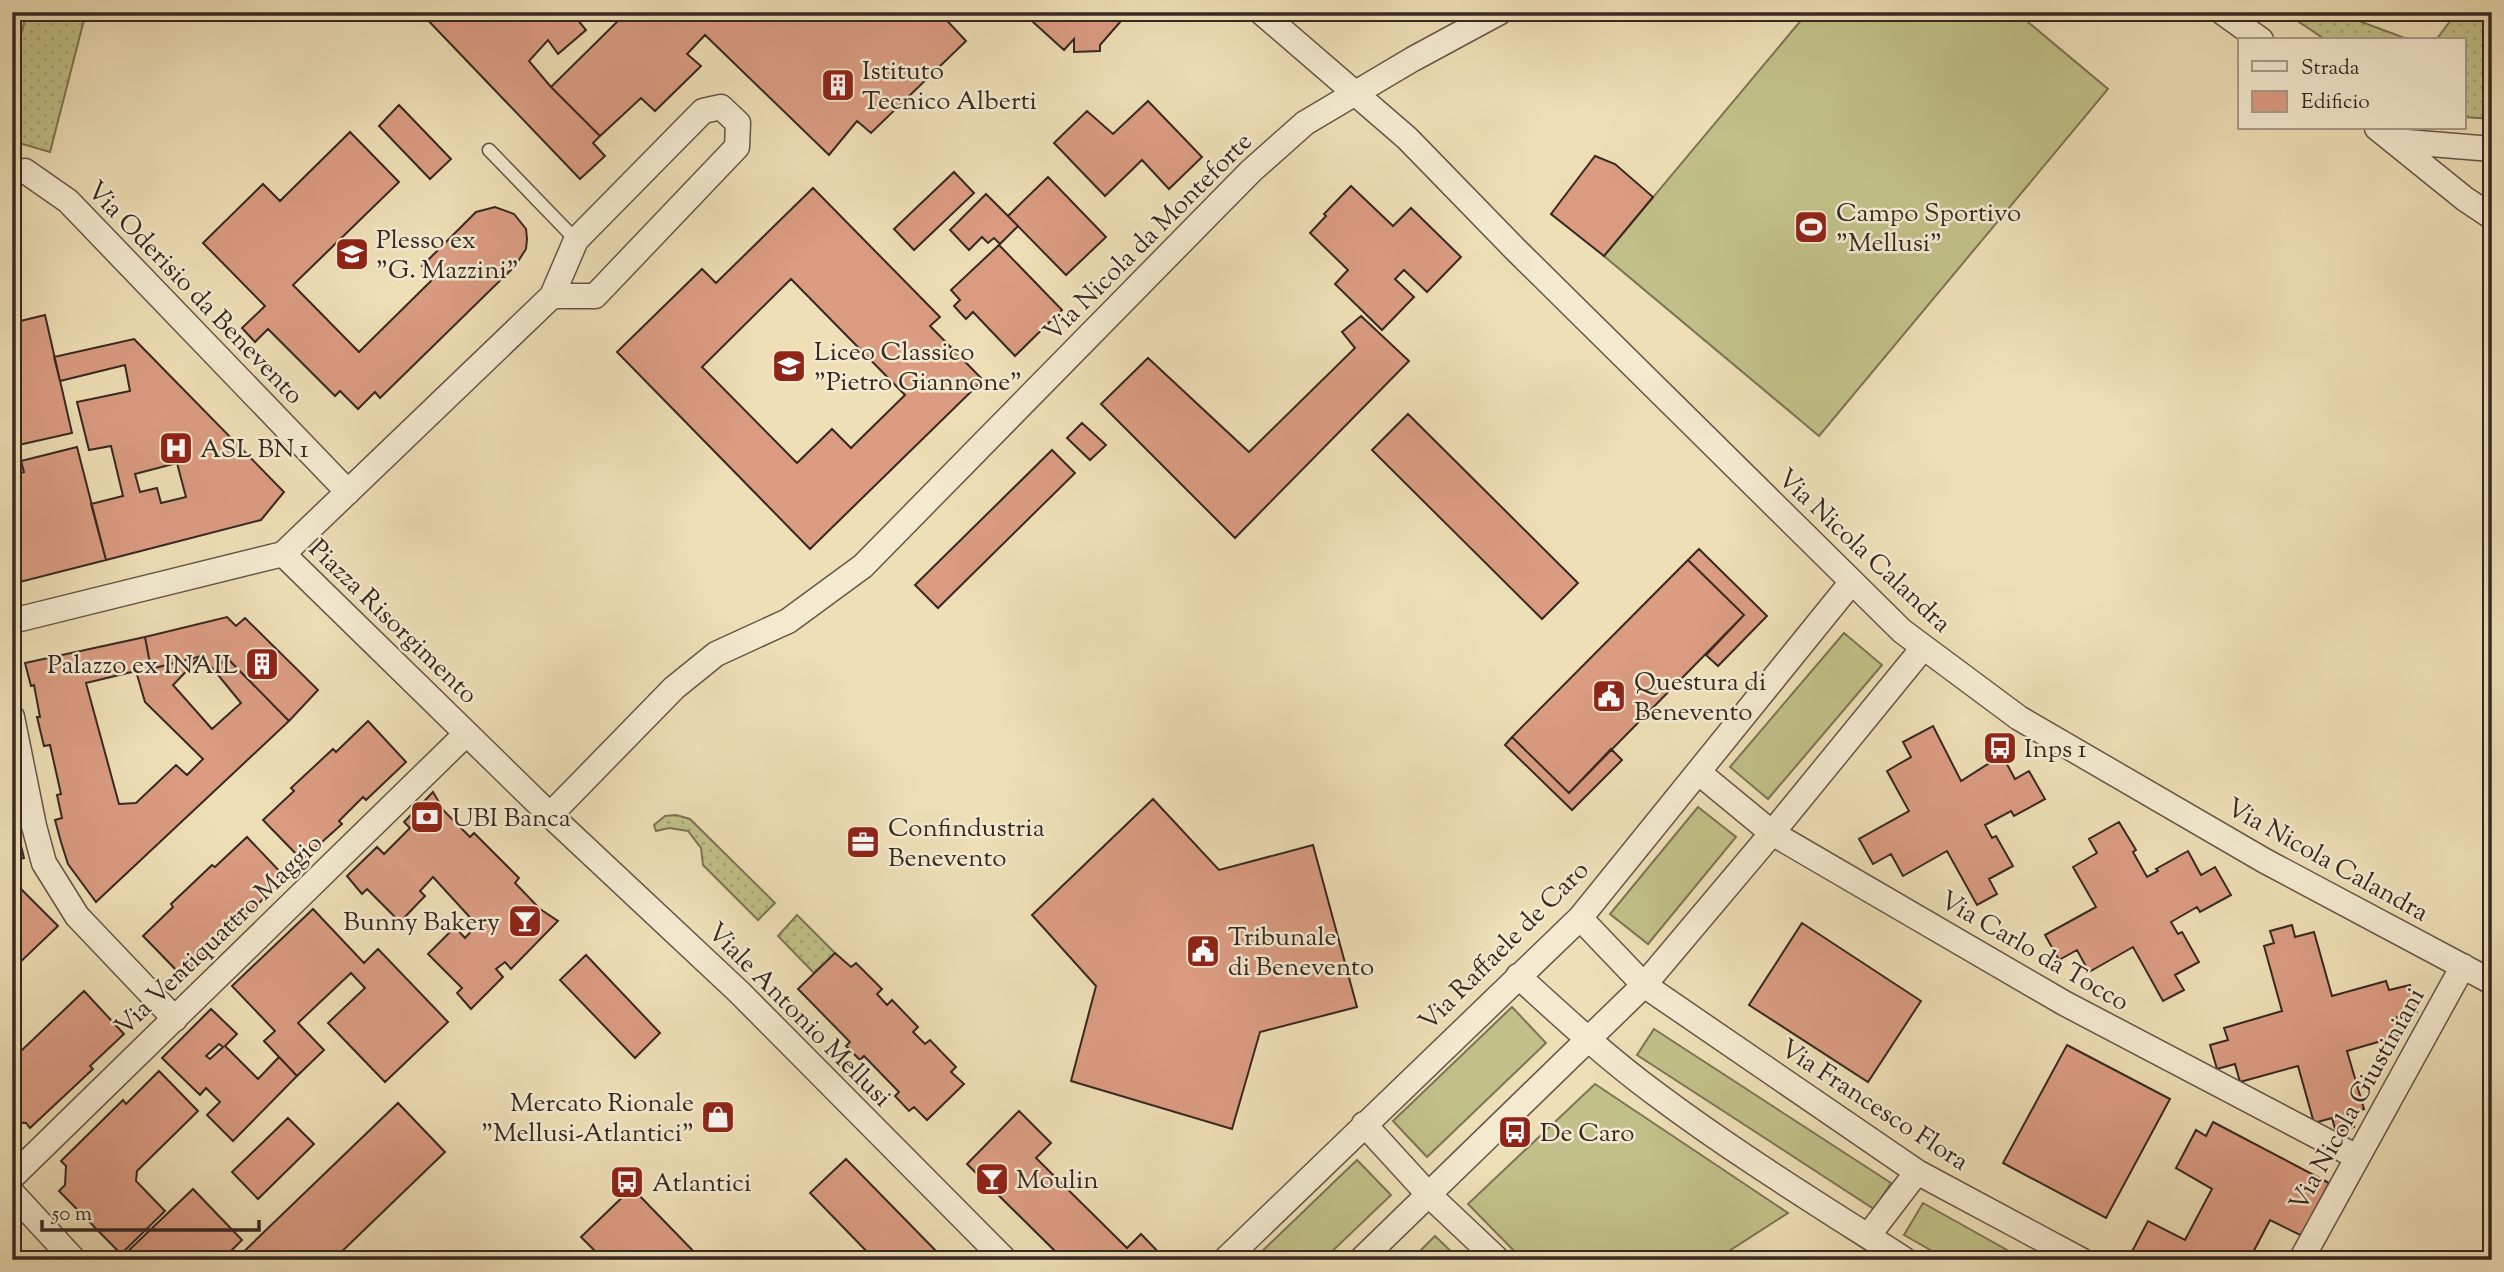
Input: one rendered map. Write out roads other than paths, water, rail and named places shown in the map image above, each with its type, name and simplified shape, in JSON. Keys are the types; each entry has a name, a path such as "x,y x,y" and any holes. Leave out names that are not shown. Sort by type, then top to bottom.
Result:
{"street":[{"name":"Via Nicola Calandra","path":"1261,12 1407,138 1851,583 1923,648 2019,718 2265,861 2492,982"},
{"name":"Via Nicola da Monteforte","path":"550,815 628,732 716,654 788,621 863,566 1251,171 1305,123 1500,12"},
{"path":"2221,12 2258,38"},
{"name":"Piazza Risorgimento","path":"550,815 283,554 552,296 576,240 703,111 721,107 738,123 737,147 595,296 552,296"},
{"path":"2386,134 2492,149"},
{"path":"2386,134 2465,199 2492,217"},
{"name":"Via Oderisio da Benevento","path":"25,171 68,201 348,492"},
{"path":"12,621 283,554"},
{"name":"Via Raffaele de Caro","path":"1225,1260 1580,918 1851,583"},
{"path":"1361,1260 1644,985 1772,834 1923,648"},
{"path":"12,717 44,863 77,916 175,1019"},
{"name":"Via Ventiquattro Maggio","path":"12,1177 466,734"},
{"name":"Via Carlo da Tocco","path":"1698,772 1772,834 2064,1003 2357,1157"},
{"name":"Viale Antonio Mellusi","path":"550,815 739,992 1004,1260"},
{"name":"Via Francesco Flora","path":"1580,918 1644,985 1917,1172 2081,1260"},
{"name":"Via Nicola Giustiniani","path":"2301,1260 2463,966"},
{"path":"1518,976 1588,1040 1655,1094 1789,1187 1905,1260"},
{"path":"1364,1124 1428,1194 1498,1260"},
{"path":"1868,1236 1917,1172"},
{"path":"12,1193 74,1260"}],"lane":[{"path":"489,150 576,240"}],"place":[{"name":"Istituto Tecnico Alberti","path":"838,85"},
{"name":"Campo Sportivo \"Mellusi\"","path":"1811,227"},
{"name":"Plesso ex \"G. Mazzini\"","path":"352,254"},
{"name":"Liceo Classico \"Pietro Giannone\"","path":"789,366"},
{"name":"ASL BN 1","path":"176,448"},
{"name":"Palazzo ex INAIL","path":"262,664"},
{"name":"Questura di Benevento","path":"1609,696"},
{"name":"Inps 1","path":"2000,748"},
{"name":"UBI Banca","path":"427,817"},
{"name":"Confindustria Benevento","path":"863,842"},
{"name":"Bunny Bakery","path":"525,921"},
{"name":"Tribunale di Benevento","path":"1203,951"},
{"name":"Mercato Rionale \"Mellusi-Atlantici\"","path":"718,1117"},
{"name":"De Caro","path":"1515,1132"},
{"name":"Moulin","path":"992,1179"},
{"name":"Atlantici","path":"627,1182"}]}
